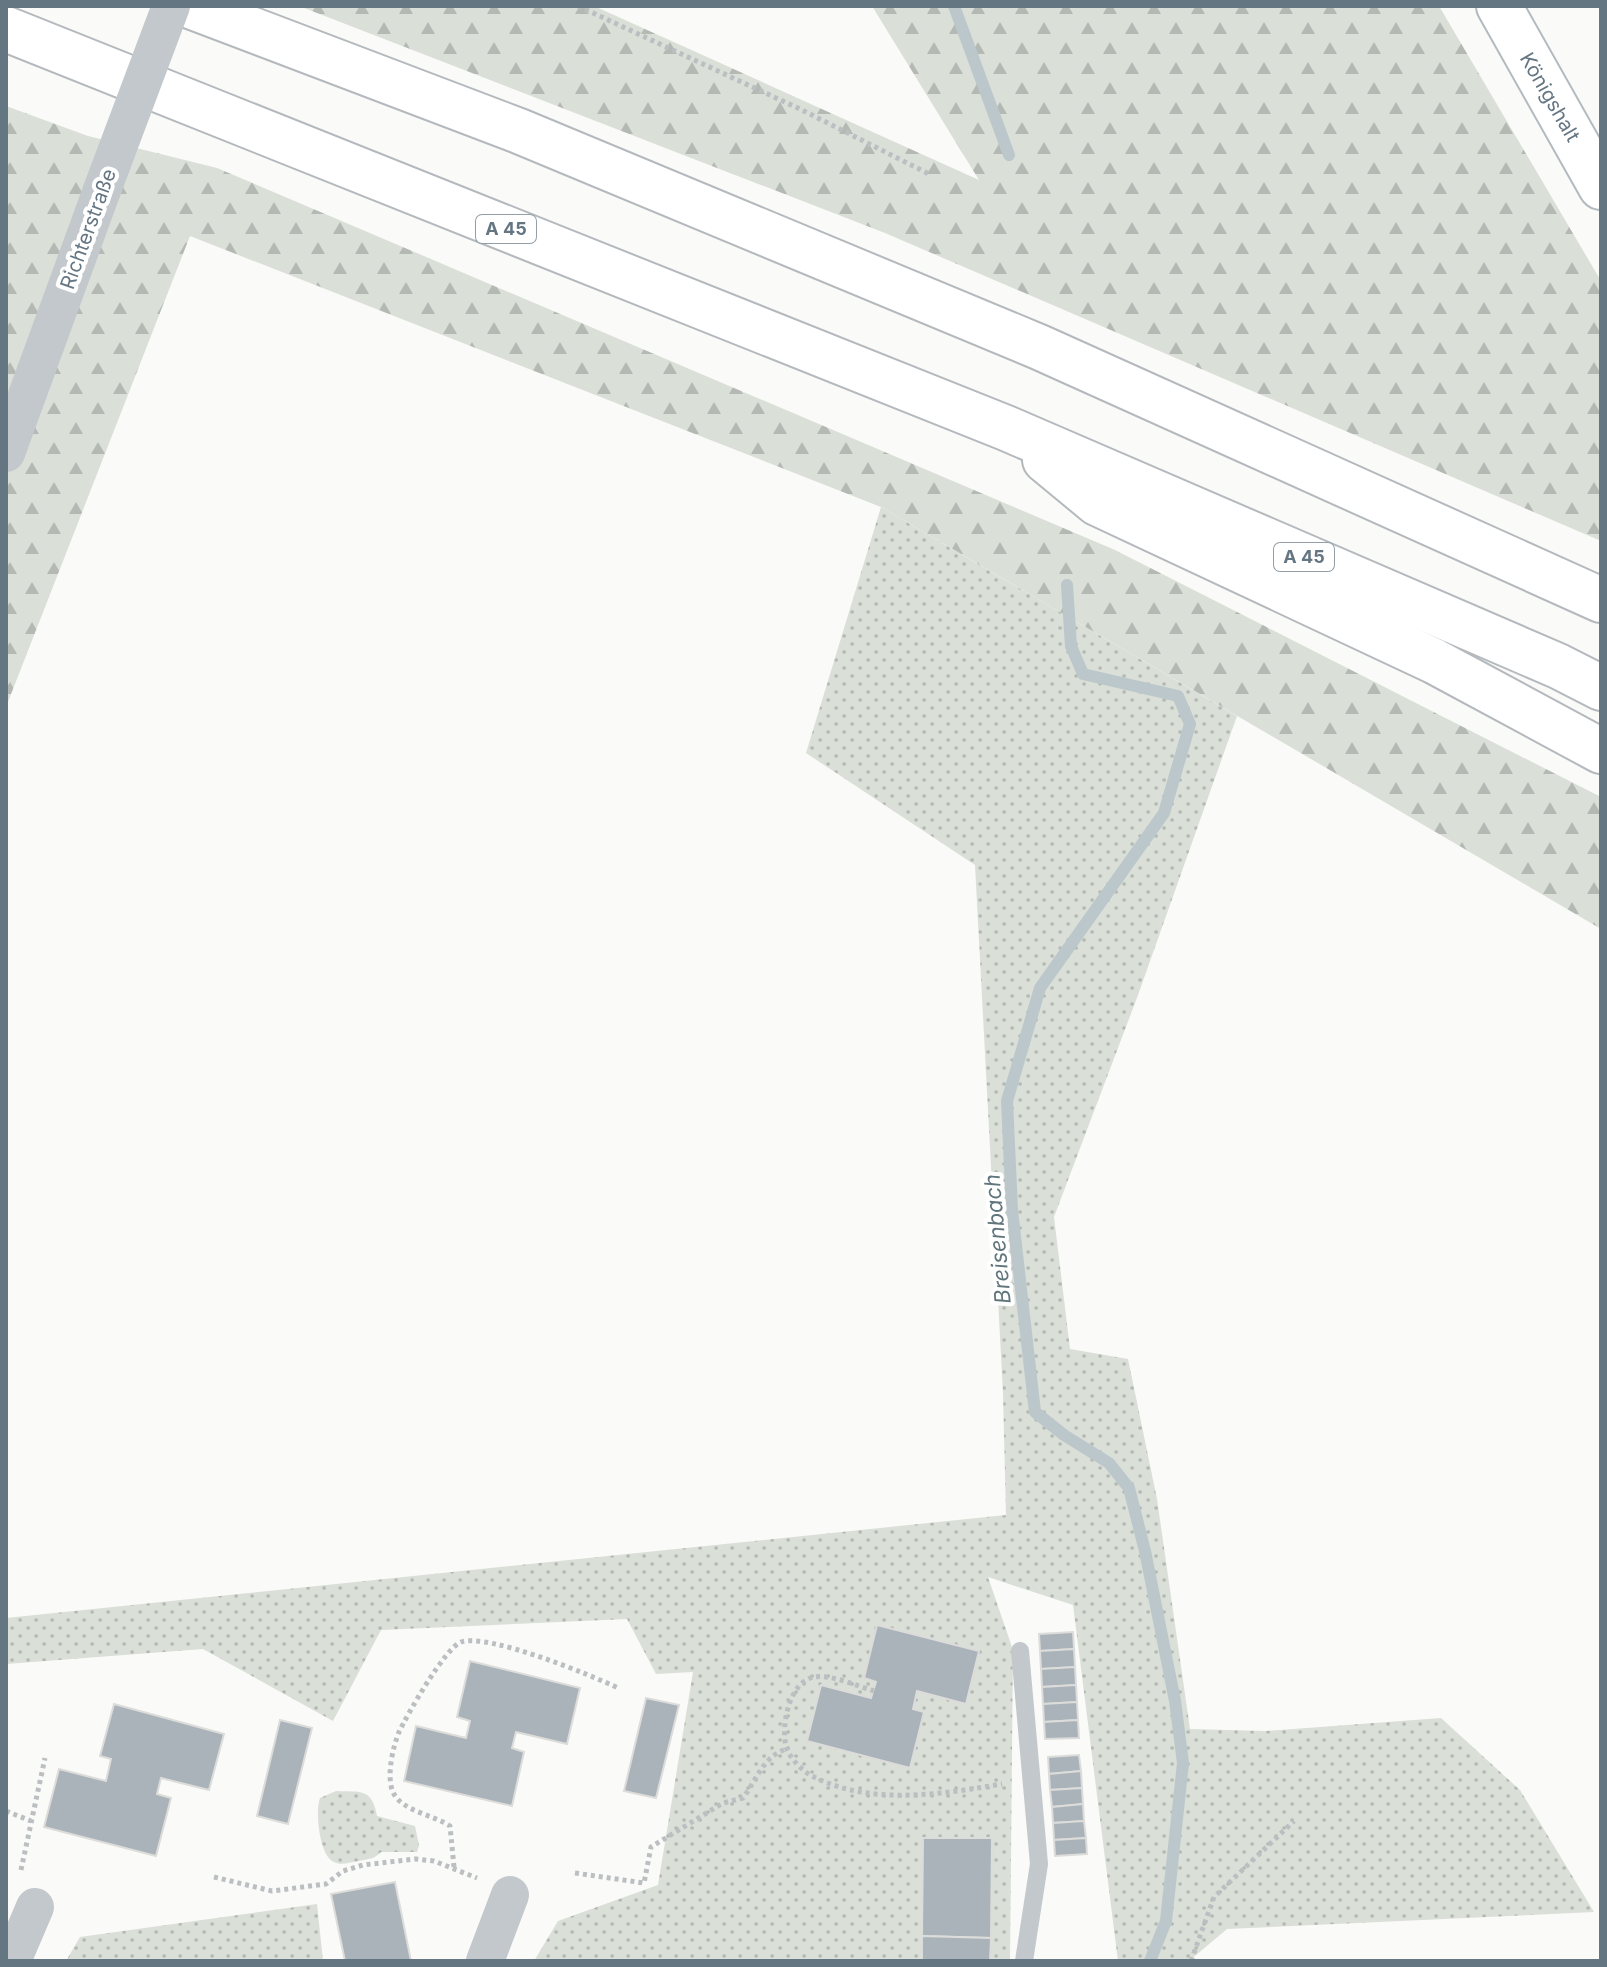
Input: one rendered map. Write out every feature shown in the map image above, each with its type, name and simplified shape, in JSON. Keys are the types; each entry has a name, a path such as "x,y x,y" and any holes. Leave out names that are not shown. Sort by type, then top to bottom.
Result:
{"main road":[{"path":"190,6 519,131 1039,347 1601,600"},
{"name":"Königshalt","path":"1499,6 1601,187"},
{"name":"A 45","path":"6,29 1006,428 1543,660 1601,688"},
{"path":"1006,428 1097,503 1434,661 1601,751"}],"street":[{"name":"Richterstraße","path":"6,453 171,6"},
{"path":"12,1961 27,1893"},
{"path":"485,1961 510,1895"}],"lane":[{"path":"1020,1651 1039,1864 1024,1961"}],"path":[{"path":"578,6 802,110 931,175"},
{"path":"454,1867 450,1826 401,1801 394,1794 390,1776 398,1735 427,1683 453,1647 467,1641 526,1652 590,1674 618,1688"},
{"path":"874,1691 827,1678 813,1677 800,1684 787,1715 784,1732 786,1749 795,1763 812,1777 858,1791 914,1796 1031,1779"},
{"path":"575,1873 644,1883 651,1847 723,1803 743,1798 765,1762 774,1753 786,1749"},
{"path":"27,1893 31,1821 45,1758"},
{"path":"6,1811 31,1821"},
{"path":"1191,1961 1214,1897 1294,1821"},
{"path":"214,1877 272,1891 326,1884 343,1871 363,1865 415,1859 454,1867 510,1895"}],"green space":[{"path":"299,6 594,6 979,180 872,6 1439,6 1601,281 1601,541 885,233"},
{"path":"6,106 88,136 217,168 1115,550 1601,797 1601,929 881,507 190,236 6,707"},
{"path":"881,507 1237,716 1138,995 1054,1217 1070,1349 1128,1359 1157,1499 1190,1729 1265,1731 1441,1718 1520,1790 1594,1912 1227,1929 1189,1961 1118,1961 1073,1605 988,1577 1013,1650 1010,1961 534,1961 558,1921 658,1885 693,1672 656,1674 627,1619 381,1630 333,1721 203,1649 6,1664 6,1618 1006,1515 1003,1393 975,865 806,753"},
{"path":"336,1791 364,1793 372,1800 377,1816 415,1826 419,1845 417,1852 381,1852 368,1859 343,1864 334,1862 322,1842 318,1812 320,1798"},
{"path":"317,1904 323,1961 66,1961 80,1937"}],"building":[{"path":"877,1625 979,1651 966,1704 917,1691 913,1709 924,1712 910,1768 807,1741 821,1685 871,1698 876,1682 864,1678"},
{"path":"1073,1632 1074,1649 1040,1651 1039,1634"},
{"path":"1074,1649 1075,1667 1041,1669 1040,1651"},
{"path":"470,1661 580,1688 567,1744 516,1732 512,1748 524,1752 512,1806 404,1781 416,1726 466,1738 470,1721 457,1717"},
{"path":"1075,1667 1076,1685 1042,1687 1041,1669"},
{"path":"1076,1685 1077,1702 1043,1704 1042,1687"},
{"path":"646,1698 679,1705 656,1798 624,1791"},
{"path":"1077,1702 1078,1720 1044,1722 1043,1704"},
{"path":"114,1704 224,1734 209,1790 161,1778 157,1794 171,1798 156,1856 44,1827 59,1769 106,1781 111,1759 100,1756"},
{"path":"280,1720 312,1728 288,1824 257,1816"},
{"path":"1078,1720 1079,1738 1045,1739 1044,1722"},
{"path":"1079,1755 1081,1771 1049,1774 1048,1757"},
{"path":"1081,1771 1082,1788 1050,1790 1049,1774"},
{"path":"1082,1788 1083,1804 1052,1807 1050,1790"},
{"path":"1083,1804 1084,1821 1053,1823 1052,1807"},
{"path":"1084,1821 1086,1838 1054,1840 1053,1823"},
{"path":"923,1838 992,1838 991,1938 922,1936"},
{"path":"1086,1838 1087,1854 1055,1856 1054,1840"},
{"path":"395,1882 411,1961 345,1961 331,1894"},
{"path":"922,1936 991,1938 990,1961 922,1961"}],"waterway":[{"name":"Breisenbach","path":"954,6 1009,155"},
{"name":"Breisenbach","path":"1067,585 1071,646 1083,674 1178,696 1190,724 1164,813 1040,988 1007,1101 1012,1210 1035,1412 1064,1435 1109,1463 1129,1488 1175,1701 1183,1763 1166,1921 1150,1961"}]}
